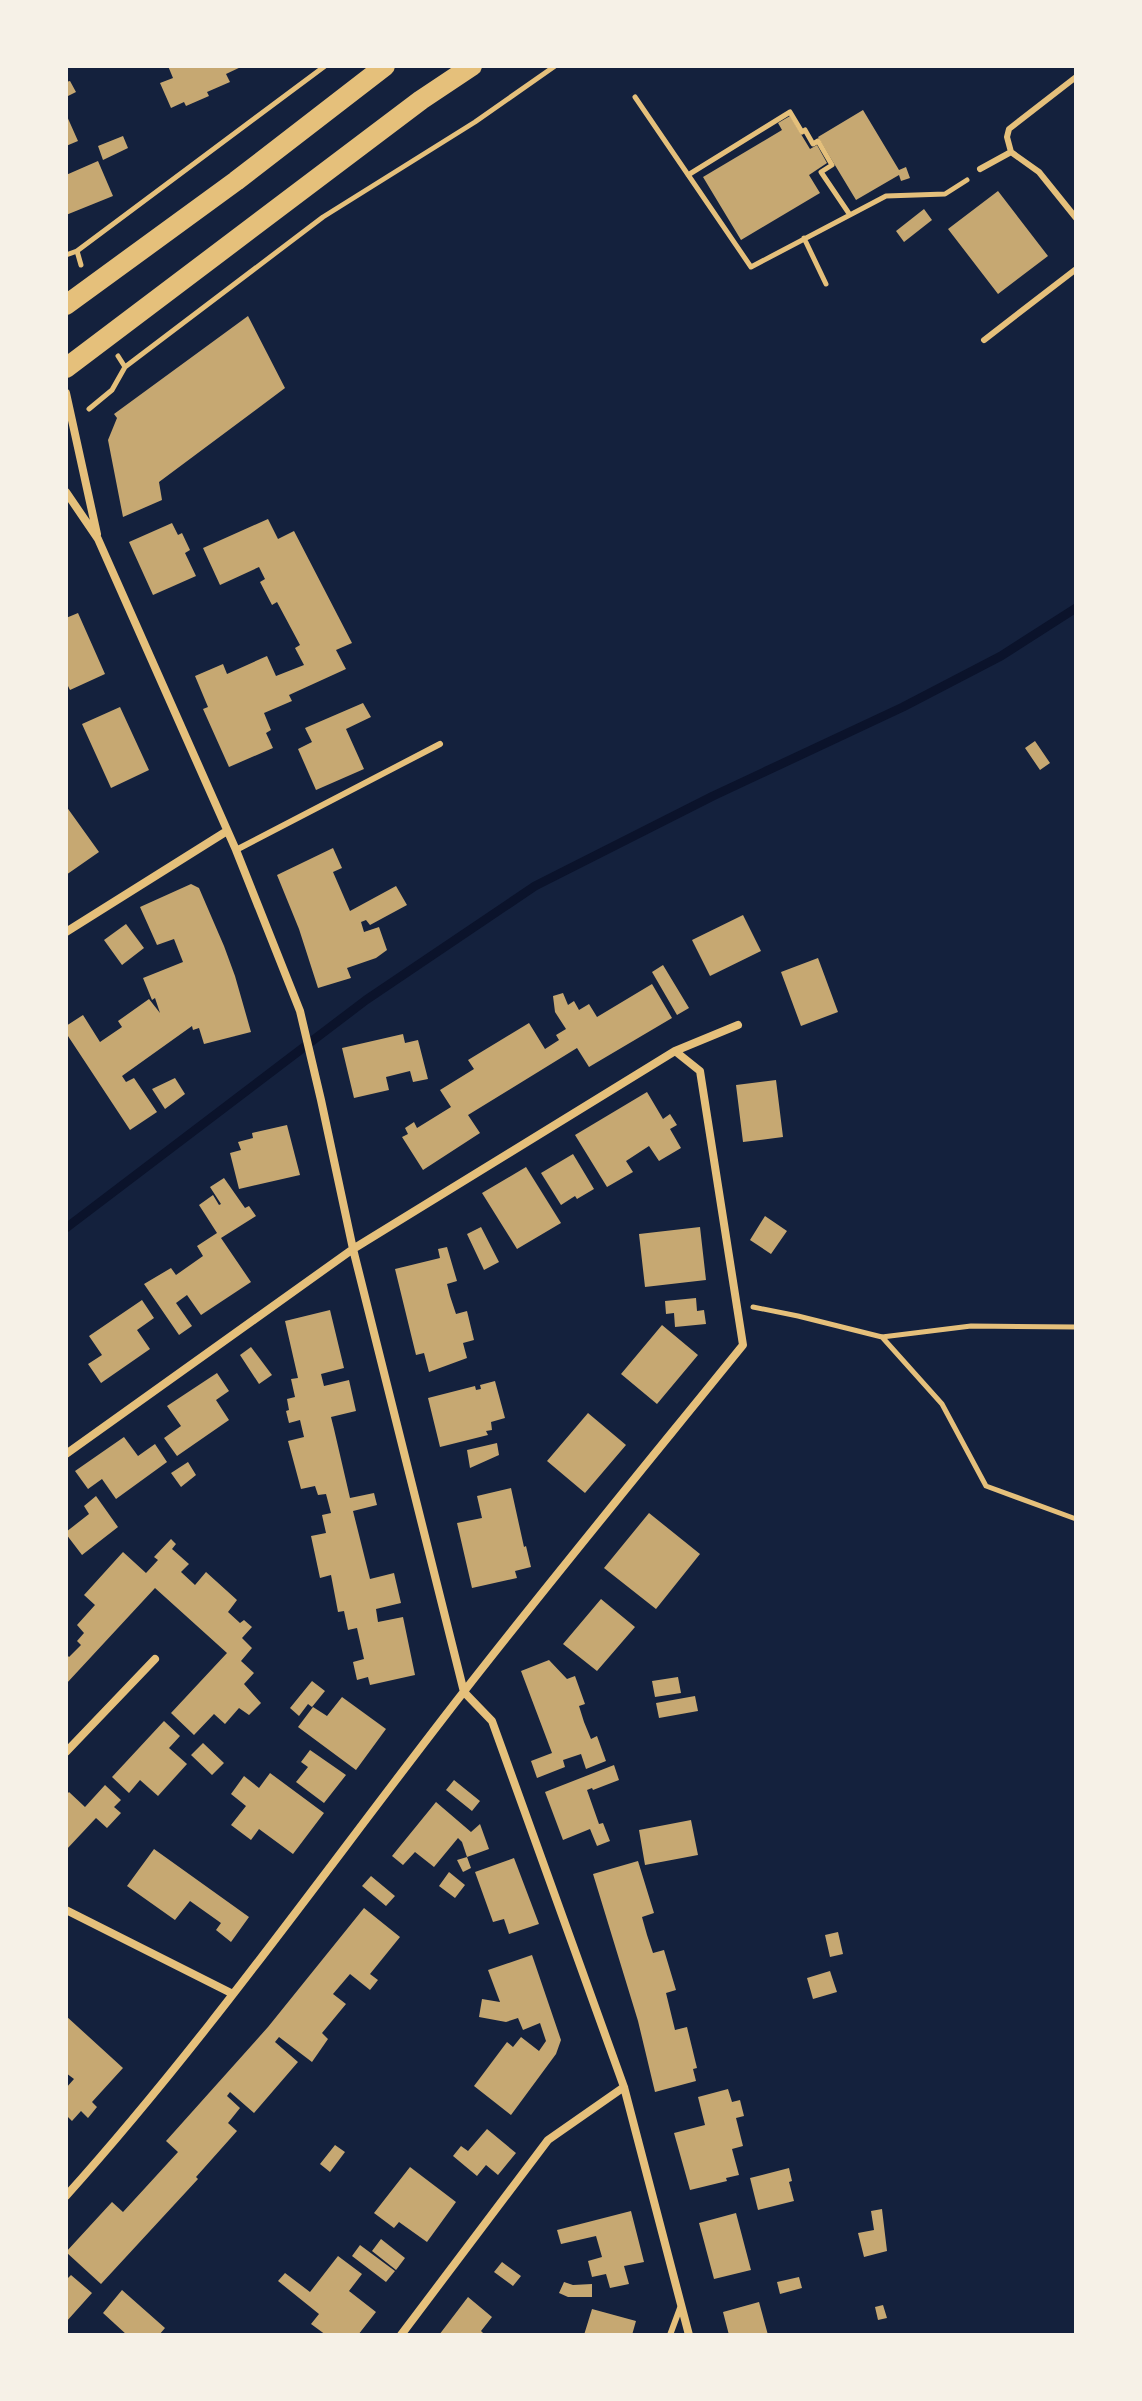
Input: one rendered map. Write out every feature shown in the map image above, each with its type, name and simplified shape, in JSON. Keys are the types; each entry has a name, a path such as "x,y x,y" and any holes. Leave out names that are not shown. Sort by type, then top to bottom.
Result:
{"main road":[{"path":"66,305 224,190 385,66"},
{"path":"66,368 421,100 472,66"}],"street":[{"path":"66,393 98,539"},
{"path":"66,492 98,539 236,850 300,1011 353,1249 464,1692 492,1721 624,2087 689,2335"},
{"path":"66,932 227,831"},
{"path":"66,1454 353,1249 675,1051 738,1025"},
{"path":"66,2196 105,2153 233,1994 464,1692 743,1345 700,1071 675,1051"},
{"path":"66,1752 155,1659"},
{"path":"66,1910 233,1994"},
{"path":"401,2335 548,2140 624,2087"}],"lane":[{"path":"1076,77 1009,129 1007,137 1011,152 1039,172 1076,218"},
{"path":"980,169 1011,152"},
{"path":"984,340 1076,269"},
{"path":"236,850 440,744"},
{"path":"670,2335 680,2308"}],"path":[{"path":"77,251 325,66"},
{"path":"125,367 323,217 475,122 555,66"},
{"path":"635,97 751,267 886,196 945,194 980,169"},
{"path":"688,175 790,112 813,144 818,141 832,165 821,172 850,215"},
{"path":"804,238 826,284"},
{"path":"736,1304 882,1337 971,1326 1076,1327"},
{"path":"882,1337 942,1404 986,1486 1076,1519"}],"building":[{"path":"168,66 243,66 226,74 230,82 207,92 209,96 186,106 184,102 171,108 160,83 173,78"},
{"path":"70,81 76,92 66,97 66,82"},
{"path":"863,110 899,170 906,167 910,178 901,181 899,175 856,200 818,137"},
{"path":"66,114 78,141 66,146"},
{"path":"790,116 810,149 817,145 827,163 809,175 820,193 741,240 703,177 782,130 778,123"},
{"path":"123,136 128,148 103,160 98,146"},
{"path":"98,161 113,196 66,215 66,175"},
{"path":"998,191 1048,256 998,294 948,229"},
{"path":"924,209 932,220 904,242 896,231"},
{"path":"248,316 285,388 159,482 162,500 123,517 108,440 117,418 114,414"},
{"path":"268,519 278,539 294,531 352,643 336,650 346,669 289,695 292,701 264,713 271,730 266,733 273,748 229,767 203,709 208,707 195,676 223,664 227,674 267,656 276,676 304,665 295,648 300,645 277,602 272,605 260,582 265,579 259,567 220,585 203,548"},
{"path":"172,523 178,535 182,533 190,550 185,553 196,576 153,595 129,542"},
{"path":"78,613 105,674 70,690 66,682 66,618"},
{"path":"363,703 371,717 346,729 364,769 316,790 298,749 312,742 305,728"},
{"path":"120,707 149,770 111,788 82,724"},
{"path":"1035,741 1050,763 1040,770 1025,748"},
{"path":"66,806 99,852 66,875"},
{"path":"333,848 342,868 333,872 350,911 396,886 407,905 370,925 366,920 361,922 364,932 379,927 387,950 376,958 347,968 351,978 318,988 277,875"},
{"path":"191,884 199,888 224,946 251,1032 204,1044 199,1028 193,1030 192,1026 122,1076 126,1082 134,1078 157,1112 130,1130 66,1033 66,1026 83,1015 100,1042 122,1027 118,1021 149,999 160,1013 143,978 183,962 174,939 157,945 140,907"},
{"path":"743,915 761,951 710,976 692,940"},
{"path":"126,924 144,948 122,965 104,940"},
{"path":"818,958 838,1012 801,1026 781,972"},
{"path":"663,965 689,1008 677,1015 652,972"},
{"path":"652,984 672,1018 589,1067 577,1048 468,1115 480,1133 423,1170 402,1137 408,1134 405,1128 414,1122 417,1128 451,1107 440,1090 474,1069 468,1060 529,1023 545,1049 559,1040 556,1035 566,1029 555,1012 553,996 563,993 568,1005 574,1001 579,1010 589,1004 597,1017"},
{"path":"403,1034 405,1043 418,1040 428,1079 413,1082 410,1071 386,1077 389,1090 354,1098 342,1048"},
{"path":"175,1078 185,1094 165,1109 152,1089"},
{"path":"776,1080 783,1137 743,1142 736,1085"},
{"path":"647,1092 663,1119 670,1114 677,1125 670,1129 681,1148 659,1161 649,1146 626,1161 633,1172 607,1187 575,1135"},
{"path":"287,1125 300,1175 239,1189 230,1153 241,1150 238,1142 253,1138 252,1133"},
{"path":"573,1154 594,1189 561,1205 541,1173"},
{"path":"526,1167 561,1223 517,1249 482,1193"},
{"path":"224,1178 245,1208 249,1206 256,1216 221,1238 251,1282 201,1315 187,1295 176,1303 192,1326 179,1335 144,1284 171,1268 176,1275 203,1256 197,1246 217,1233 199,1205 213,1195 221,1204 210,1187"},
{"path":"765,1216 787,1231 771,1254 750,1240"},
{"path":"481,1227 499,1262 484,1270 467,1234"},
{"path":"700,1227 706,1280 645,1287 639,1234"},
{"path":"447,1247 457,1281 447,1284 450,1296 456,1314 467,1311 474,1340 463,1343 467,1358 429,1372 424,1353 416,1355 395,1269 440,1258 438,1249"},
{"path":"696,1298 697,1311 704,1310 706,1324 675,1327 674,1313 666,1314 665,1301"},
{"path":"142,1300 154,1318 137,1330 150,1349 101,1383 88,1364 102,1355 89,1336"},
{"path":"330,1310 344,1368 321,1374 324,1386 349,1380 356,1411 331,1417 350,1498 374,1493 377,1505 353,1511 370,1579 394,1573 401,1603 376,1609 378,1622 403,1617 415,1675 370,1685 368,1677 357,1680 353,1662 364,1659 357,1628 348,1630 344,1611 338,1612 331,1575 320,1578 311,1536 326,1533 322,1515 331,1513 326,1494 318,1495 315,1486 301,1489 288,1441 304,1437 300,1420 289,1423 286,1411 289,1410 287,1399 295,1397 291,1379 298,1378 285,1321"},
{"path":"662,1325 698,1355 657,1404 621,1374"},
{"path":"251,1347 272,1375 259,1384 240,1355"},
{"path":"217,1373 229,1391 216,1400 229,1420 177,1456 164,1438 181,1426 167,1406"},
{"path":"495,1381 505,1418 491,1422 492,1430 486,1431 488,1435 440,1447 428,1398 475,1386 476,1390 481,1389 480,1385"},
{"path":"588,1413 626,1445 585,1493 547,1461"},
{"path":"124,1437 138,1456 155,1444 167,1462 116,1499 102,1479 88,1489 75,1471"},
{"path":"497,1443 499,1455 470,1468 467,1450"},
{"path":"188,1462 196,1475 181,1487 171,1473"},
{"path":"511,1488 531,1567 515,1571 517,1578 472,1588 457,1523 482,1518 477,1496"},
{"path":"96,1496 118,1527 82,1555 66,1532 89,1514 84,1506"},
{"path":"649,1513 700,1554 656,1609 604,1568"},
{"path":"171,1539 176,1544 172,1549 189,1564 181,1572 195,1585 206,1572 237,1600 228,1612 240,1623 244,1620 252,1627 242,1638 252,1648 241,1661 254,1673 244,1684 261,1703 249,1715 239,1708 225,1724 214,1714 194,1735 171,1713 227,1653 155,1588 66,1684 66,1654 69,1657 81,1645 77,1641 84,1633 77,1625 95,1605 84,1595 123,1552 146,1573 158,1560 154,1557"},
{"path":"601,1599 635,1627 597,1671 563,1644"},
{"path":"549,1660 567,1679 575,1676 585,1704 579,1706 584,1722 591,1739 597,1736 606,1761 586,1769 581,1754 563,1760 565,1767 537,1778 531,1761 552,1753 521,1671"},
{"path":"678,1677 681,1693 655,1697 652,1681"},
{"path":"312,1681 325,1691 312,1707 308,1704 299,1716 290,1708"},
{"path":"695,1696 698,1711 659,1718 656,1703"},
{"path":"342,1697 386,1729 356,1770 298,1727 313,1707 327,1716"},
{"path":"164,1721 180,1736 169,1748 187,1764 158,1796 140,1780 129,1793 112,1777"},
{"path":"203,1743 224,1763 212,1775 191,1755"},
{"path":"310,1750 346,1775 324,1803 296,1782 308,1767 301,1762"},
{"path":"614,1765 619,1780 587,1790 599,1824 603,1823 610,1841 597,1846 590,1829 563,1840 545,1792"},
{"path":"270,1773 324,1813 293,1854 259,1829 251,1840 231,1825 246,1806 231,1794 244,1776 259,1788"},
{"path":"454,1780 480,1801 472,1811 446,1790"},
{"path":"105,1785 121,1800 114,1807 121,1813 107,1828 96,1818 66,1850 66,1795 69,1792 85,1807"},
{"path":"436,1802 471,1832 480,1824 489,1849 467,1857 458,1838 434,1867 415,1852 403,1865 392,1856"},
{"path":"691,1820 698,1855 645,1865 639,1830"},
{"path":"154,1849 249,1917 231,1942 216,1930 221,1923 190,1901 175,1920 127,1886"},
{"path":"467,1857 471,1868 463,1872 457,1860"},
{"path":"514,1858 539,1924 509,1934 504,1919 493,1922 475,1872"},
{"path":"638,1861 654,1913 642,1917 647,1935 653,1953 664,1950 676,1990 666,1993 675,2030 687,2027 697,2068 693,2069 696,2081 655,2092 638,2021 593,1874"},
{"path":"449,1872 465,1885 455,1898 439,1886"},
{"path":"371,1876 395,1896 386,1906 362,1886"},
{"path":"364,1908 400,1937 370,1974 378,1980 370,1990 350,1974 333,1994 346,2004 322,2033 328,2039 312,2062 279,2037 275,2042 298,2062 254,2113 230,2092 227,2096 240,2108 228,2123 237,2131 196,2177 198,2179 101,2284 66,2252 112,2202 123,2212 178,2152 166,2141 268,2027"},
{"path":"838,1932 843,1954 830,1957 825,1935"},
{"path":"532,1955 561,2040 556,2054 511,2115 474,2086 507,2042 513,2047 521,2037 539,2051 546,2041 540,2023 523,2030 518,2018 506,2022 479,2017 482,1999 500,2002 488,1970"},
{"path":"830,1971 837,1992 813,1999 807,1978"},
{"path":"66,2016 123,2068 92,2102 97,2107 88,2118 81,2111 72,2121 66,2115 66,2088 74,2079 66,2073"},
{"path":"728,2089 732,2102 740,2100 744,2116 736,2118 743,2146 732,2149 739,2175 690,2190 674,2133 705,2125 698,2097"},
{"path":"487,2129 516,2153 498,2175 486,2165 477,2176 453,2156 461,2146 468,2151"},
{"path":"335,2145 345,2152 330,2172 320,2164"},
{"path":"410,2167 456,2202 427,2242 399,2222 394,2228 374,2213"},
{"path":"789,2168 794,2201 758,2210 750,2178"},
{"path":"882,2209 887,2251 864,2257 858,2233 874,2230 871,2211"},
{"path":"631,2211 644,2262 624,2266 629,2284 610,2288 606,2274 592,2277 588,2261 602,2257 596,2236 561,2244 557,2230"},
{"path":"736,2213 751,2270 714,2279 699,2223"},
{"path":"381,2239 405,2258 396,2270 372,2251"},
{"path":"360,2245 395,2271 386,2282 352,2256"},
{"path":"338,2256 362,2274 349,2291 376,2312 358,2335 326,2335 311,2324 319,2314 278,2281 285,2273 310,2292"},
{"path":"502,2262 521,2276 513,2286 494,2272"},
{"path":"71,2275 92,2293 66,2322 66,2278"},
{"path":"799,2277 802,2288 780,2294 777,2282"},
{"path":"564,2282 592,2284 592,2297 568,2297 559,2293"},
{"path":"122,2290 165,2328 159,2335 127,2335 103,2313"},
{"path":"468,2297 492,2317 481,2331 485,2335 439,2335"},
{"path":"759,2302 768,2335 729,2335 723,2312"},
{"path":"883,2305 887,2318 878,2320 875,2307"},
{"path":"592,2309 636,2321 632,2335 584,2335"}],"waterway":[{"path":"66,1228 366,1000 535,886 713,796 903,707 1001,656 1076,608"}]}
